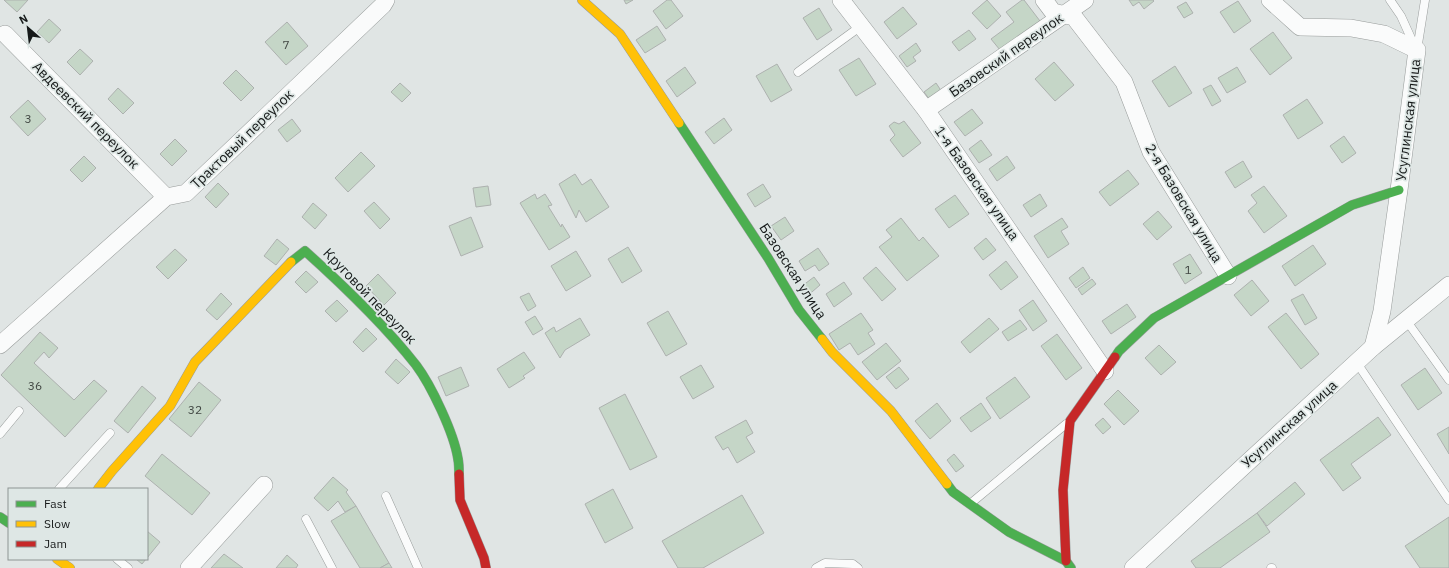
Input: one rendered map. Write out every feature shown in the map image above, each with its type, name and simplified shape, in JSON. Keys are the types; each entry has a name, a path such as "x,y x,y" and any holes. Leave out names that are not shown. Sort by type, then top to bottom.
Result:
{"street":[{"name":"Трактовый переулок","path":"166,197 186,193 383,5 386,0"},
{"name":"Базовская улица","path":"582,0 620,34 768,258 799,310 832,352 891,411 953,492 1009,532 1069,565"},
{"name":"1-я Базовская улица","path":"841,0 926,110 1106,371"},
{"name":"2-я Базовская улица","path":"1044,0 1053,12 1074,17 1124,82 1150,152 1228,276"},
{"name":"Базовский переулок","path":"926,110 1085,0"},
{"path":"1270,0 1300,27 1351,28 1384,34 1416,50"},
{"name":"Авдеевский переулок","path":"5,34 166,197"},
{"name":"Усуглинская улица","path":"1373,347 1382,311 1399,190 1416,50"},
{"path":"1069,565 1063,490 1070,422 1120,351 1154,318 1352,205 1399,190"},
{"path":"0,345 166,197"},
{"name":"Круговой переулок","path":"99,488 170,406 195,362 295,258 305,251 337,280 389,334 416,365 428,383 450,428 458,458 460,500 484,558 486,568"},
{"name":"Усуглинская улица","path":"1133,568 1373,347 1449,284"},
{"path":"189,568 264,485"},
{"path":"58,560 70,568"}],"lane":[{"path":"1390,0 1401,16 1416,50"},
{"path":"1416,50 1425,0"},
{"path":"798,72 861,26"},
{"path":"1406,320 1449,380"},
{"path":"1357,363 1449,500"},
{"path":"0,434 19,411"},
{"path":"970,504 1070,422"},
{"path":"60,488 110,433"},
{"path":"386,496 418,568"},
{"path":"306,519 332,568"},
{"path":"118,560 128,568"},
{"path":"816,568 825,563 853,564 858,568"}],"building":[{"path":"4,0 28,0 17,12"},
{"path":"624,0 633,0 626,4"},
{"path":"667,0 671,0 683,16 666,29 653,11"},
{"path":"987,0 1001,16 987,29 972,13"},
{"path":"1024,0 1040,21 1000,50 991,39 1014,22 1006,12"},
{"path":"1129,0 1154,1 1144,9 1139,2 1133,6"},
{"path":"1238,1 1251,21 1234,33 1220,12"},
{"path":"1186,2 1193,13 1184,18 1177,7"},
{"path":"903,7 917,24 897,39 884,22"},
{"path":"819,8 832,30 817,40 803,18"},
{"path":"49,19 61,30 49,43 37,32"},
{"path":"287,22 308,46 286,65 265,42"},
{"path":"657,26 666,40 645,53 636,40"},
{"path":"969,30 976,39 959,51 952,42"},
{"path":"1273,32 1292,58 1270,75 1250,49"},
{"path":"916,43 921,51 913,57 916,61 907,67 899,56"},
{"path":"80,49 93,61 80,75 67,62"},
{"path":"859,58 876,84 856,96 839,70"},
{"path":"1054,62 1074,85 1055,101 1035,79"},
{"path":"777,64 792,90 771,102 756,76"},
{"path":"1175,66 1192,93 1169,107 1152,81"},
{"path":"685,67 696,83 677,97 666,81"},
{"path":"1237,67 1246,82 1227,93 1218,78"},
{"path":"236,70 254,88 241,101 223,83"},
{"path":"400,83 411,93 402,102 391,92"},
{"path":"936,83 942,92 930,100 924,92"},
{"path":"1211,85 1221,101 1212,106 1203,89"},
{"path":"118,88 134,103 123,114 108,99"},
{"path":"1307,99 1323,123 1298,139 1283,115"},
{"path":"28,100 46,119 28,136 10,117"},
{"path":"972,109 983,123 965,136 954,122"},
{"path":"724,118 732,130 714,144 705,132"},
{"path":"292,119 301,131 287,142 278,130"},
{"path":"904,121 921,143 903,157 890,140 895,135 889,126 894,122 899,124"},
{"path":"1344,136 1356,153 1342,163 1330,146"},
{"path":"175,139 187,151 172,166 160,154"},
{"path":"981,140 992,155 979,163 969,149"},
{"path":"361,152 375,166 348,192 335,178"},
{"path":"84,156 96,168 82,182 70,170"},
{"path":"1007,156 1015,168 997,181 989,169"},
{"path":"1243,161 1252,177 1235,188 1225,172"},
{"path":"1128,170 1139,184 1110,206 1099,192"},
{"path":"575,174 582,185 591,179 609,207 586,222 579,210 576,218 559,184"},
{"path":"218,183 229,194 216,208 205,197"},
{"path":"763,184 771,197 755,207 747,194"},
{"path":"488,186 491,205 476,207 473,188"},
{"path":"1264,186 1287,216 1264,233 1248,211 1257,203 1251,195"},
{"path":"535,194 537,199 545,194 552,205 548,206 561,227 562,224 570,237 549,250 520,203"},
{"path":"1040,194 1047,206 1031,217 1023,205"},
{"path":"955,195 969,214 949,228 935,209"},
{"path":"374,202 390,219 380,229 364,211"},
{"path":"313,203 327,215 315,229 302,217"},
{"path":"1158,211 1172,227 1157,240 1143,224"},
{"path":"471,217 483,247 461,256 449,226"},
{"path":"785,217 794,231 781,240 771,226"},
{"path":"901,218 919,241 923,237 939,256 907,281 879,247 892,237 886,230"},
{"path":"1062,218 1068,227 1061,231 1069,244 1048,258 1034,236"},
{"path":"986,238 996,250 983,260 974,248"},
{"path":"277,239 289,249 276,265 264,256"},
{"path":"1313,245 1326,264 1295,286 1282,266"},
{"path":"628,247 642,271 622,283 608,259"},
{"path":"818,248 829,264 819,271 815,265 805,271 799,261"},
{"path":"175,249 187,260 168,279 156,267"},
{"path":"576,251 591,276 566,291 551,266"},
{"path":"1190,254 1202,273 1185,284 1173,264"},
{"path":"1006,261 1018,277 1001,290 989,275"},
{"path":"876,267 896,289 882,301 863,278"},
{"path":"1083,267 1090,278 1076,288 1069,278"},
{"path":"306,271 318,282 306,293 295,282"},
{"path":"378,274 396,293 384,305 366,286"},
{"path":"814,277 820,285 805,298 798,289"},
{"path":"1092,279 1096,284 1082,295 1078,289"},
{"path":"1252,280 1269,301 1251,316 1234,295"},
{"path":"844,282 852,294 834,307 826,294"},
{"path":"221,293 232,304 217,320 206,310"},
{"path":"529,293 536,306 528,311 520,297"},
{"path":"1303,294 1317,318 1305,325 1291,300"},
{"path":"337,300 348,311 336,322 325,311"},
{"path":"1033,300 1047,321 1033,331 1019,310"},
{"path":"1127,304 1136,317 1111,334 1102,321"},
{"path":"668,311 687,344 666,356 647,323"},
{"path":"861,313 873,330 868,333 875,344 858,355 850,343 839,350 829,334"},
{"path":"1286,313 1319,354 1301,369 1268,327"},
{"path":"535,316 543,329 533,335 525,322"},
{"path":"580,318 590,335 565,350 560,358 545,333 554,327 556,332"},
{"path":"989,318 999,329 970,353 961,342"},
{"path":"1020,320 1027,329 1008,341 1002,332"},
{"path":"366,328 377,339 363,352 353,342"},
{"path":"40,332 58,348 49,358 44,352 34,363 74,400 94,380 107,391 65,437 1,375"},
{"path":"1057,334 1082,368 1066,380 1041,346"},
{"path":"886,343 901,361 877,380 862,362"},
{"path":"1159,345 1176,362 1161,375 1145,358"},
{"path":"524,352 535,368 523,376 525,378 509,388 497,369"},
{"path":"396,359 410,372 398,384 385,372"},
{"path":"701,365 714,387 693,399 680,377"},
{"path":"461,367 469,386 446,396 438,377"},
{"path":"899,367 909,379 896,389 886,377"},
{"path":"1425,368 1442,393 1418,410 1401,385"},
{"path":"1015,377 1030,397 1000,419 986,398"},
{"path":"199,382 221,400 191,437 169,419"},
{"path":"142,386 156,398 128,433 114,421"},
{"path":"1118,390 1139,411 1124,425 1104,404"},
{"path":"625,394 657,457 630,470 599,408"},
{"path":"937,403 951,421 930,439 915,421"},
{"path":"981,403 991,418 971,432 960,418"},
{"path":"1378,417 1391,435 1351,464 1361,478 1343,491 1320,460"},
{"path":"1103,418 1111,427 1103,434 1095,425"},
{"path":"746,420 753,433 746,437 755,452 737,463 728,447 723,450 715,437"},
{"path":"1449,427 1449,454 1437,434"},
{"path":"162,454 210,493 192,515 145,476"},
{"path":"954,454 964,466 956,472 947,460"},
{"path":"333,477 348,490 346,492 356,506 345,512 338,501 328,511 314,498"},
{"path":"1295,482 1305,494 1267,526 1257,513"},
{"path":"613,489 633,528 605,543 585,504"},
{"path":"742,495 764,533 703,568 678,568 662,541"},
{"path":"356,506 389,563 380,568 360,568 331,521"},
{"path":"1257,513 1270,532 1220,568 1196,568 1191,561"},
{"path":"1449,517 1449,568 1420,568 1405,546"},
{"path":"148,532 160,542 148,557"},
{"path":"224,554 243,568 211,568"},
{"path":"287,555 298,565 296,568 276,568"},
{"path":"137,560 145,560 142,564"},
{"path":"389,563 392,568 380,568"}],"traffic: fast":[{"path":"679,123 768,258 799,310 822,339"},
{"path":"1115,357 1119,351 1154,318 1352,205 1399,190"},
{"path":"291,262 305,251 363,305 416,365 435,397 447,423 456,448 459,463 459,474"},
{"path":"947,484 953,492 1009,532 1066,561 1071,568"},
{"path":"0,517 8,522"}],"traffic: slow":[{"path":"582,0 620,34 679,123"},
{"path":"99,488 170,406 195,362 291,262"},
{"path":"822,339 832,352 891,411 947,484"},
{"path":"58,560 70,568"}],"traffic: jam":[{"path":"1066,561 1063,490 1070,421 1115,357"},
{"path":"459,474 460,500 484,558 486,568"}]}
